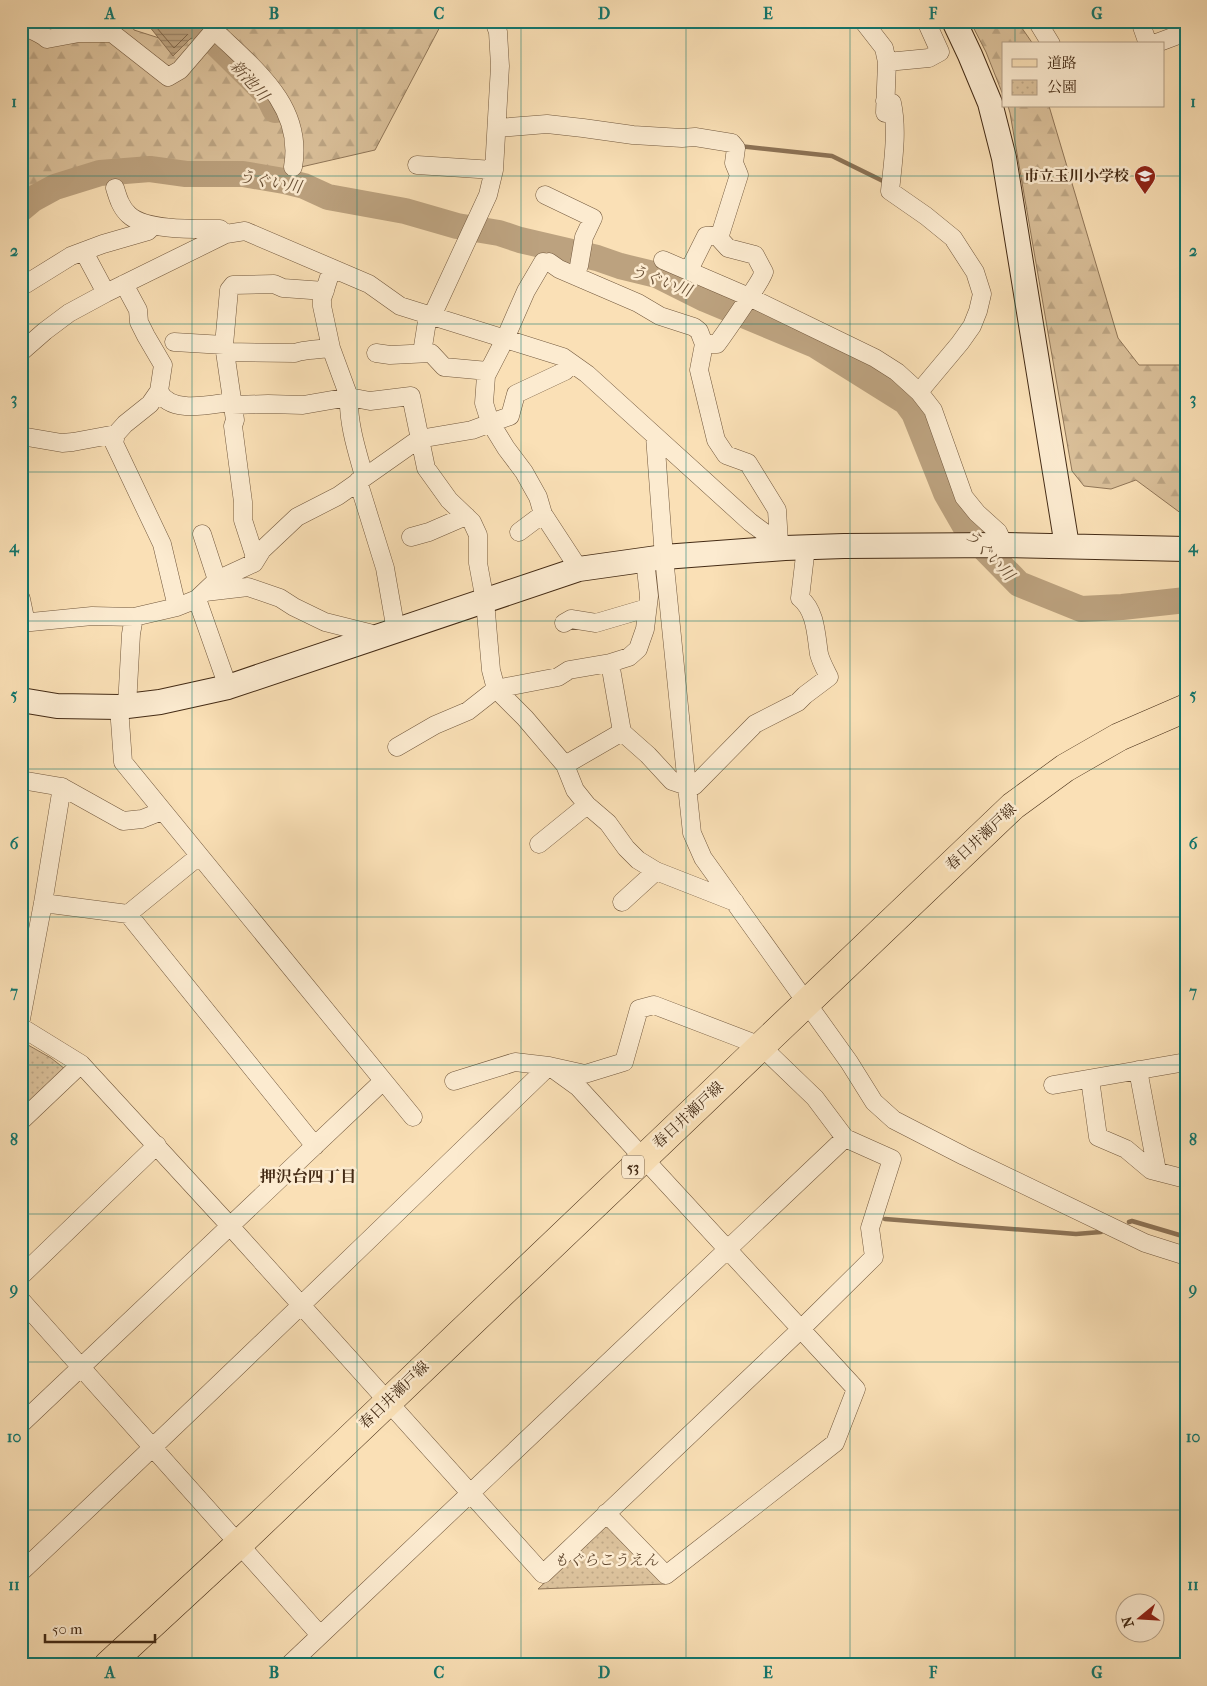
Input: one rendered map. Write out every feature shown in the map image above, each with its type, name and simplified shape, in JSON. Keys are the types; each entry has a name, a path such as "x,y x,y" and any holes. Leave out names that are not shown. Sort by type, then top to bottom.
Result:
{"main road":[{"name":"春日井瀬戸線","path":"108,1665 239,1544 1013,806 1065,768 1119,737 1186,708"}],"street":[{"path":"422,353 430,315 466,245 488,195 494,170 500,66 498,32 494,21"},
{"path":"862,21 884,48 887,62 885,109 892,103 895,116 894,154 890,191 953,238 975,272 982,294 972,326 919,392"},
{"path":"887,62 929,58 940,52 926,21"},
{"path":"954,21 990,103 1004,158 1067,546"},
{"path":"1037,21 1050,42"},
{"path":"1140,21 1147,42"},
{"path":"21,24 41,33 47,40 79,33 112,34 168,77 180,70 218,25 286,109 292,127 295,154 293,167"},
{"path":"1159,42 1186,32"},
{"path":"496,128 547,124 633,135 695,137 732,142 736,148 734,163 739,175 718,237 728,248 755,255 764,272 760,283 733,324 717,344 704,344"},
{"path":"417,165 494,170"},
{"path":"115,188 119,202 130,216 153,226 220,229 226,234"},
{"path":"545,195 593,218 584,237 579,266"},
{"path":"21,287 71,256 103,244 148,231 153,226"},
{"path":"21,352 69,313 106,293 226,234 245,231 368,284 400,306 563,357 587,374 750,522 790,546"},
{"path":"689,270 706,236 720,235"},
{"path":"84,252 106,293"},
{"path":"664,260 749,297 875,358 897,372 919,392 933,410 964,498 998,532 1004,545"},
{"path":"579,569 543,514 538,497 524,472 490,422 484,403 488,371 505,339 526,291 546,262 638,303 660,316 694,328 699,332 704,344 699,370 716,440 726,455 748,463 777,510 790,546 800,598 808,605 818,638 820,656 829,677 798,702 754,724 694,786 687,786 672,781 648,755 622,732 610,663"},
{"path":"332,268 322,306 331,348 349,397 348,410 361,479 385,568 386,634"},
{"path":"124,284 138,310 139,322 163,365 159,391 150,404 125,424 116,434 114,443 162,544 177,607"},
{"path":"254,563 254,554 243,520 243,502 233,426 235,420 225,349 229,290 233,285 274,284 283,288 325,291"},
{"path":"174,342 225,349 295,353 331,348"},
{"path":"376,353 390,355 430,353 444,367 488,371"},
{"path":"21,599 24,623 92,616 134,617 177,607 254,563 262,550 297,517 338,496 419,439 472,430 510,416 516,394 565,371 571,363"},
{"path":"159,391 161,396 170,401 188,407 232,404 303,405 349,397 370,401 411,396 426,468 449,500 472,522 478,535 478,563 485,601 491,670 496,689 525,718 565,764 575,790 587,805 608,823 626,848 638,860 656,871 735,902"},
{"path":"21,436 62,443 116,434"},
{"path":"655,436 655,558 692,833 703,858 807,1003 874,1102 894,1120 964,1156 1145,1243 1186,1256"},
{"path":"519,532 543,514"},
{"path":"411,537 429,532 466,516"},
{"path":"202,534 206,590 228,687"},
{"path":"21,700 57,706 123,707 160,702 228,687 579,569 655,558 790,546 1004,545 1186,549"},
{"path":"397,747 435,725 468,711 496,689 558,677 570,670 610,663 629,657 638,650 645,628 655,558"},
{"path":"206,590 248,586 280,598 294,608 325,622 369,633 386,634"},
{"path":"564,623 571,619 596,623 647,608"},
{"path":"134,617 123,707 123,762 382,1082 413,1117"},
{"path":"565,764 622,732"},
{"path":"21,780 62,787 123,821 142,819 162,811"},
{"path":"21,1019 62,787"},
{"path":"539,844 587,805"},
{"path":"128,914 199,856"},
{"path":"622,902 656,871"},
{"path":"43,903 128,914 315,1146"},
{"path":"21,1027 81,1064 230,1226 542,1574 800,1330 874,1257 870,1228 892,1159 845,1138 815,1098 761,1046 654,1005 639,1009 624,1062 585,1074 549,1066 515,1062 454,1081"},
{"path":"1053,1085 1186,1062"},
{"path":"21,1121 81,1064"},
{"path":"549,1066 578,1087 856,1389 835,1443 666,1575 606,1513"},
{"path":"21,1572 153,1448 549,1066"},
{"path":"1138,1070 1157,1171"},
{"path":"1090,1079 1098,1137 1126,1149 1151,1170 1186,1179"},
{"path":"21,1424 382,1082"},
{"path":"288,1665 845,1138"},
{"path":"21,1276 156,1145"},
{"path":"21,1300 320,1635"}],"green space":[{"path":"21,21 130,21 134,30 178,44 215,29 221,21 443,21 375,150 275,173 162,163 75,171 21,204"},
{"path":"970,21 1017,21 1032,42 1002,42 1002,92 986,52"},
{"path":"1009,108 1050,108 1118,338 1139,365 1186,365 1186,517 1136,480 1111,489 1084,486 1072,471"},
{"path":"21,1041 51,1058 65,1069 21,1111"},
{"name":"もぐらこうえん","path":"603,1527 610,1527 665,1584 538,1589"}],"water":[{"path":"145,21 208,21 173,56"}],"waterway":[{"name":"新池川","path":"193,21 267,94 275,110"},
{"path":"739,146 832,156 887,183"},
{"name":"うぐい川","path":"21,209 33,199 55,187 100,173 150,169 186,174 243,174 304,186 328,197 405,211 457,226 499,233 657,275 705,299 815,345 906,402 914,413 946,493 969,533 1019,584 1081,609 1122,607 1186,600"},
{"path":"914,413 924,405"},
{"path":"885,1219 1076,1234 1101,1232"},
{"path":"1129,1222 1132,1221 1186,1237"}],"place":[{"name":"市立玉川小学校","path":"1145,195"}],"district":[{"name":"押沢台四丁目","path":"308,1176"}]}
